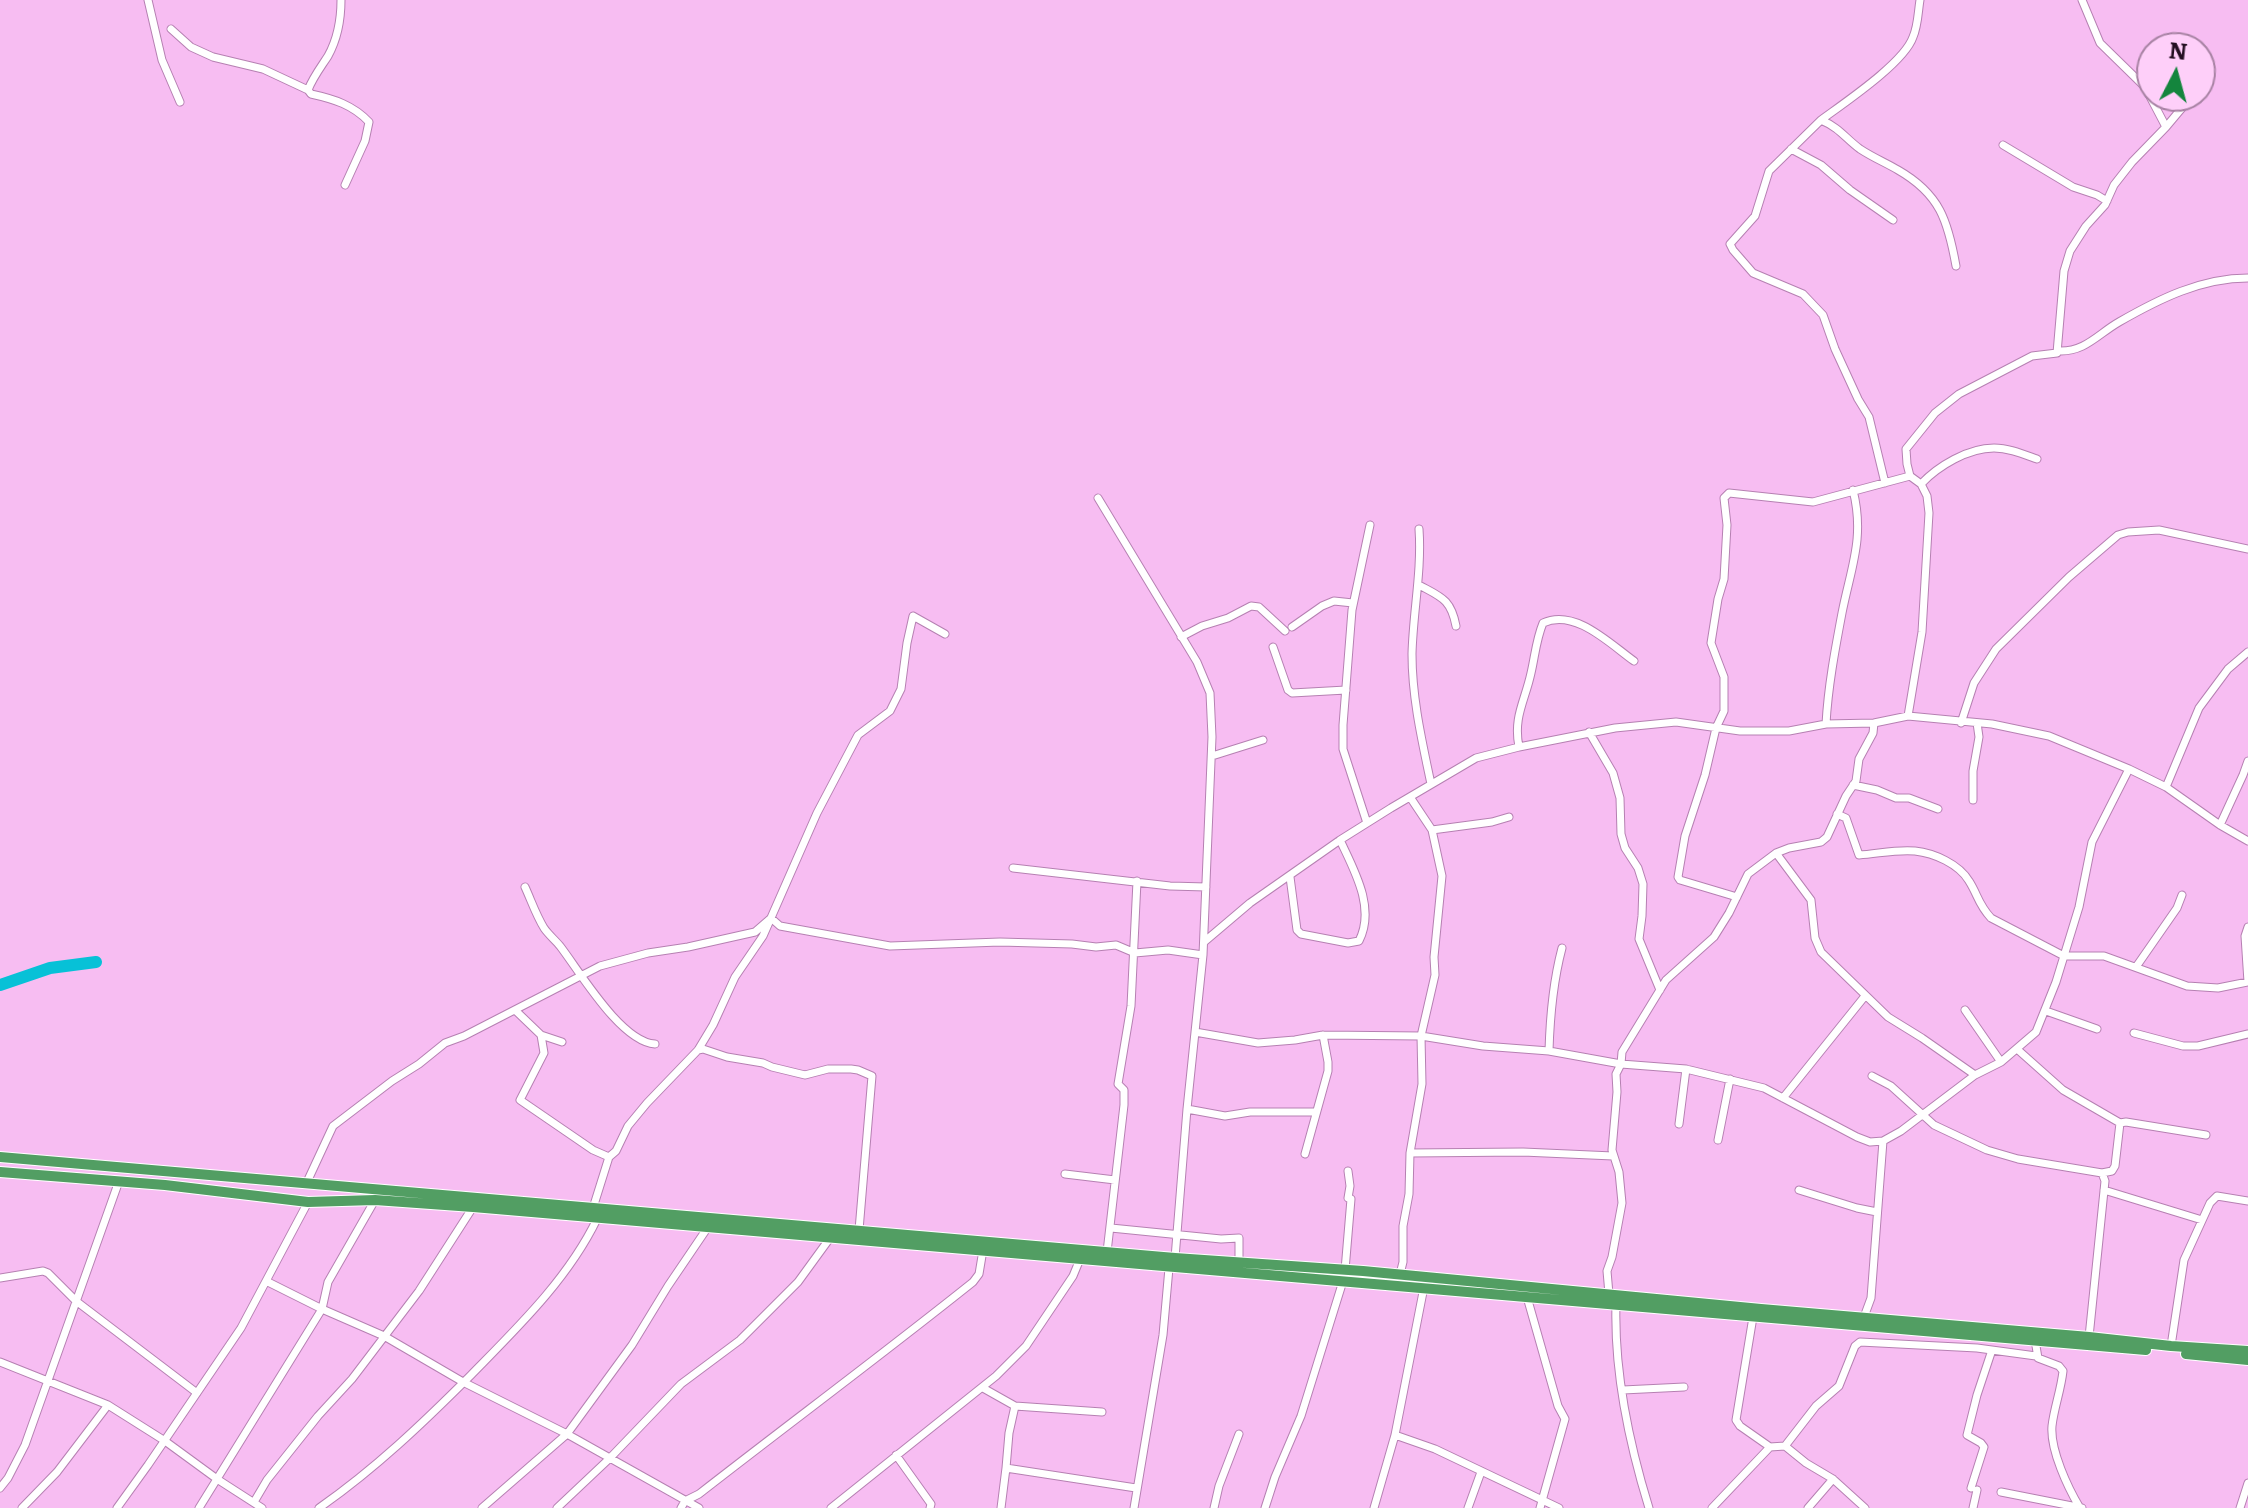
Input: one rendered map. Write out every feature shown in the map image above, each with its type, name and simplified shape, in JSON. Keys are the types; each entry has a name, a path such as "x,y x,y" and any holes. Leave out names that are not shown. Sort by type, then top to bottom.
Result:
{"highway":[{"path":"0,1157 307,1182 830,1238 1107,1252 1172,1263 1239,1262 1424,1287 1753,1317 1960,1334 2089,1337 2248,1351"},
{"path":"165,1185 166,1170"},
{"path":"0,1172 165,1185 308,1202 375,1200 568,1210"},
{"path":"595,1213 859,1230 983,1250 1080,1259 1344,1276 1396,1275 1864,1317 2035,1340 2248,1360"}],"street":[{"path":"148,0 162,60 180,102"},
{"path":"308,90 340,28 341,0"},
{"path":"1885,483 1869,417 1835,349 1823,315 1803,294 1753,273 1730,244 1755,216 1769,171 1821,120 1907,49 1913,37 1920,0"},
{"path":"2082,0 2100,43 2145,87 2166,127"},
{"path":"171,29 191,47 213,57 263,69 311,94 335,99 358,110 369,122 365,141 345,185"},
{"path":"2059,351 2064,271 2070,251 2107,201 2114,185 2179,112"},
{"path":"1821,120 1836,127 1860,149 1921,184 1940,208 1950,233 1956,266"},
{"path":"2003,145 2073,187 2107,201"},
{"path":"1791,149 1821,165 1893,220"},
{"path":"1908,716 1922,632 1929,513 1927,496 1921,484 1910,476 1906,449 1935,413 1959,394 2032,356 2056,354 2086,346 2110,327 2165,296 2232,278 2248,278"},
{"path":"1921,484 1933,471 1975,450 2010,449 2037,459"},
{"path":"1737,897 1678,877 1685,836 1716,728 1724,711 1724,677 1711,643 1724,579 1727,525 1724,498 1729,493 1813,502 1910,476"},
{"path":"1826,724 1827,698 1840,623 1856,558 1859,513 1853,490"},
{"path":"1098,498 1197,662 1210,693 1212,756 1204,942 1177,1235 1134,1508"},
{"path":"1367,823 1343,749 1343,725 1353,603 1370,525"},
{"path":"1419,529 1419,585 1412,658 1419,728 1431,784"},
{"path":"1961,723 1974,683 1996,649 2069,577 2118,535 2159,530 2248,549"},
{"path":"1419,585 1448,604 1453,610 1456,626"},
{"path":"1181,637 1251,606 1259,607 1288,629 1334,601 1353,603"},
{"path":"319,1508 403,1442 525,1321 582,1245 595,1213 609,1157 647,1103 698,1050 735,977 771,918 817,813 858,735 890,711 901,689 913,616 945,634"},
{"path":"1519,747 1517,717 1531,676 1543,623 1565,618 1584,627 1634,661"},
{"path":"1273,647 1288,690 1292,693 1346,690"},
{"path":"2166,787 2199,708 2228,669 2248,652"},
{"path":"1204,942 1250,903 1340,840 1476,758 1589,732 1676,722 1740,731 1789,731 1826,724 1874,723 1908,716 1992,724 2049,736 2129,769 2166,787 2248,841"},
{"path":"1609,1294 1607,1271 1622,1203 1619,1172 1613,1156 1616,1074 1622,1052 1666,980 1714,937 1748,874 1776,853 1821,842 1827,837 1857,777 1861,755 1873,733 1874,723"},
{"path":"1973,800 1973,771 1979,737 1977,723"},
{"path":"1589,732 1613,773 1620,798 1621,834 1643,884 1639,939 1660,990"},
{"path":"1212,756 1263,740"},
{"path":"2220,825 2248,761"},
{"path":"1195,1032 1258,1043 1323,1035 1421,1036 1483,1046 1549,1051 1621,1064 1686,1069 1764,1088 1857,1137 1870,1142 1883,1141 1922,1116 1975,1075 2001,1062 2036,1032 2046,1011 2079,907 2092,842 2129,769"},
{"path":"1853,785 1896,798 1909,798 1938,809"},
{"path":"1396,1275 1403,1262 1410,1153 1422,1084 1421,1036 1435,975 1442,876 1432,830 1410,797"},
{"path":"1837,814 1846,818 1859,855 1917,851 1939,858 1957,867 1969,881 1982,909 1991,918 2064,956 2104,956 2197,988 2218,988 2248,982 2245,936 2248,927"},
{"path":"1432,830 1509,817"},
{"path":"1290,877 1296,925 1301,934 1348,943 1359,941 1363,932 1363,892 1340,840"},
{"path":"1776,853 1811,900 1815,938 1821,952 1888,1017 1975,1075"},
{"path":"1013,868 1170,886 1206,887"},
{"path":"1107,1252 1124,1090 1118,1084 1118,1072 1131,1006 1137,881"},
{"path":"525,887 545,930 559,944 613,1018 634,1036 655,1044"},
{"path":"2136,967 2177,908 2182,895"},
{"path":"771,918 780,926 890,946 1000,942 1096,947 1116,945 1135,953 1168,950 1203,955"},
{"path":"307,1182 333,1126 445,1043 600,966 648,953 759,934"},
{"path":"1549,1051 1550,1014 1562,948"},
{"path":"1783,1098 1865,996"},
{"path":"515,1010 541,1035 562,1042"},
{"path":"1965,1010 2001,1062"},
{"path":"2046,1011 2097,1029"},
{"path":"2134,1033 2183,1046 2198,1046 2248,1034"},
{"path":"541,1035 544,1053 520,1100 593,1150 609,1157"},
{"path":"1305,1154 1328,1071 1323,1035"},
{"path":"2017,1049 2063,1090 2120,1123 2206,1135"},
{"path":"698,1050 805,1075 828,1069 851,1069 872,1076 859,1230"},
{"path":"1679,1124 1686,1069"},
{"path":"1872,1076 1891,1086 1934,1125 1987,1150 2018,1159 2102,1173 2112,1171 2120,1123"},
{"path":"1718,1140 1730,1079"},
{"path":"1187,1109 1225,1116 1250,1112 1316,1112"},
{"path":"1864,1317 1871,1298 1883,1141"},
{"path":"1410,1153 1523,1152 1613,1156"},
{"path":"1265,1508 1301,1416 1344,1276 1350,1198 1348,1171"},
{"path":"2089,1337 2105,1181 2102,1173"},
{"path":"1065,1174 1115,1180"},
{"path":"0,1488 25,1445 119,1181"},
{"path":"1799,1190 1877,1212"},
{"path":"2104,1190 2202,1220"},
{"path":"2171,1346 2182,1265 2210,1203 2217,1196 2248,1201"},
{"path":"199,1508 322,1309 328,1282 375,1200"},
{"path":"117,1508 241,1328 308,1202"},
{"path":"254,1502 267,1480 352,1379 419,1291 473,1207"},
{"path":"482,1508 567,1434 632,1345 708,1227"},
{"path":"1111,1228 1239,1238 1239,1262"},
{"path":"557,1508 681,1384 740,1340 798,1282 830,1238"},
{"path":"683,1504 890,1349 973,1282 979,1274 983,1250"},
{"path":"831,1508 960,1403 983,1388 1026,1346 1073,1276 1080,1259"},
{"path":"0,1278 43,1271 48,1273 76,1301 197,1393"},
{"path":"266,1281 384,1336 463,1382 610,1458 683,1504 699,1508"},
{"path":"1374,1508 1395,1435 1424,1287"},
{"path":"1527,1297 1558,1406 1565,1419 1541,1504"},
{"path":"1616,1304 1615,1326 1623,1390 1635,1461 1649,1508"},
{"path":"1753,1317 1736,1420 1770,1447 1785,1446 1833,1479 1865,1508"},
{"path":"1960,1334 1960,1347"},
{"path":"2035,1340 2036,1356"},
{"path":"1785,1446 1816,1406 1839,1386 1855,1346 1860,1342 1960,1347 2036,1356 2059,1366 2063,1371 2051,1429 2053,1447 2071,1494 2081,1508"},
{"path":"1973,1508 1984,1447 1967,1435 1992,1350"},
{"path":"0,1362 108,1405 262,1508"},
{"path":"1623,1390 1684,1387"},
{"path":"983,1388 1015,1406 1102,1412"},
{"path":"22,1508 57,1472 108,1405"},
{"path":"1001,1508 1015,1406"},
{"path":"1214,1508 1239,1434"},
{"path":"1395,1435 1435,1449 1541,1504 1559,1508"},
{"path":"1712,1508 1770,1447"},
{"path":"896,1455 931,1504 930,1508"},
{"path":"1006,1468 1136,1488"},
{"path":"1468,1508 1481,1472"},
{"path":"1808,1508 1833,1479"},
{"path":"2240,1508 2248,1483"},
{"path":"2001,1492 2081,1508"}],"waterway":[{"path":"0,985 50,968 96,962"}]}
